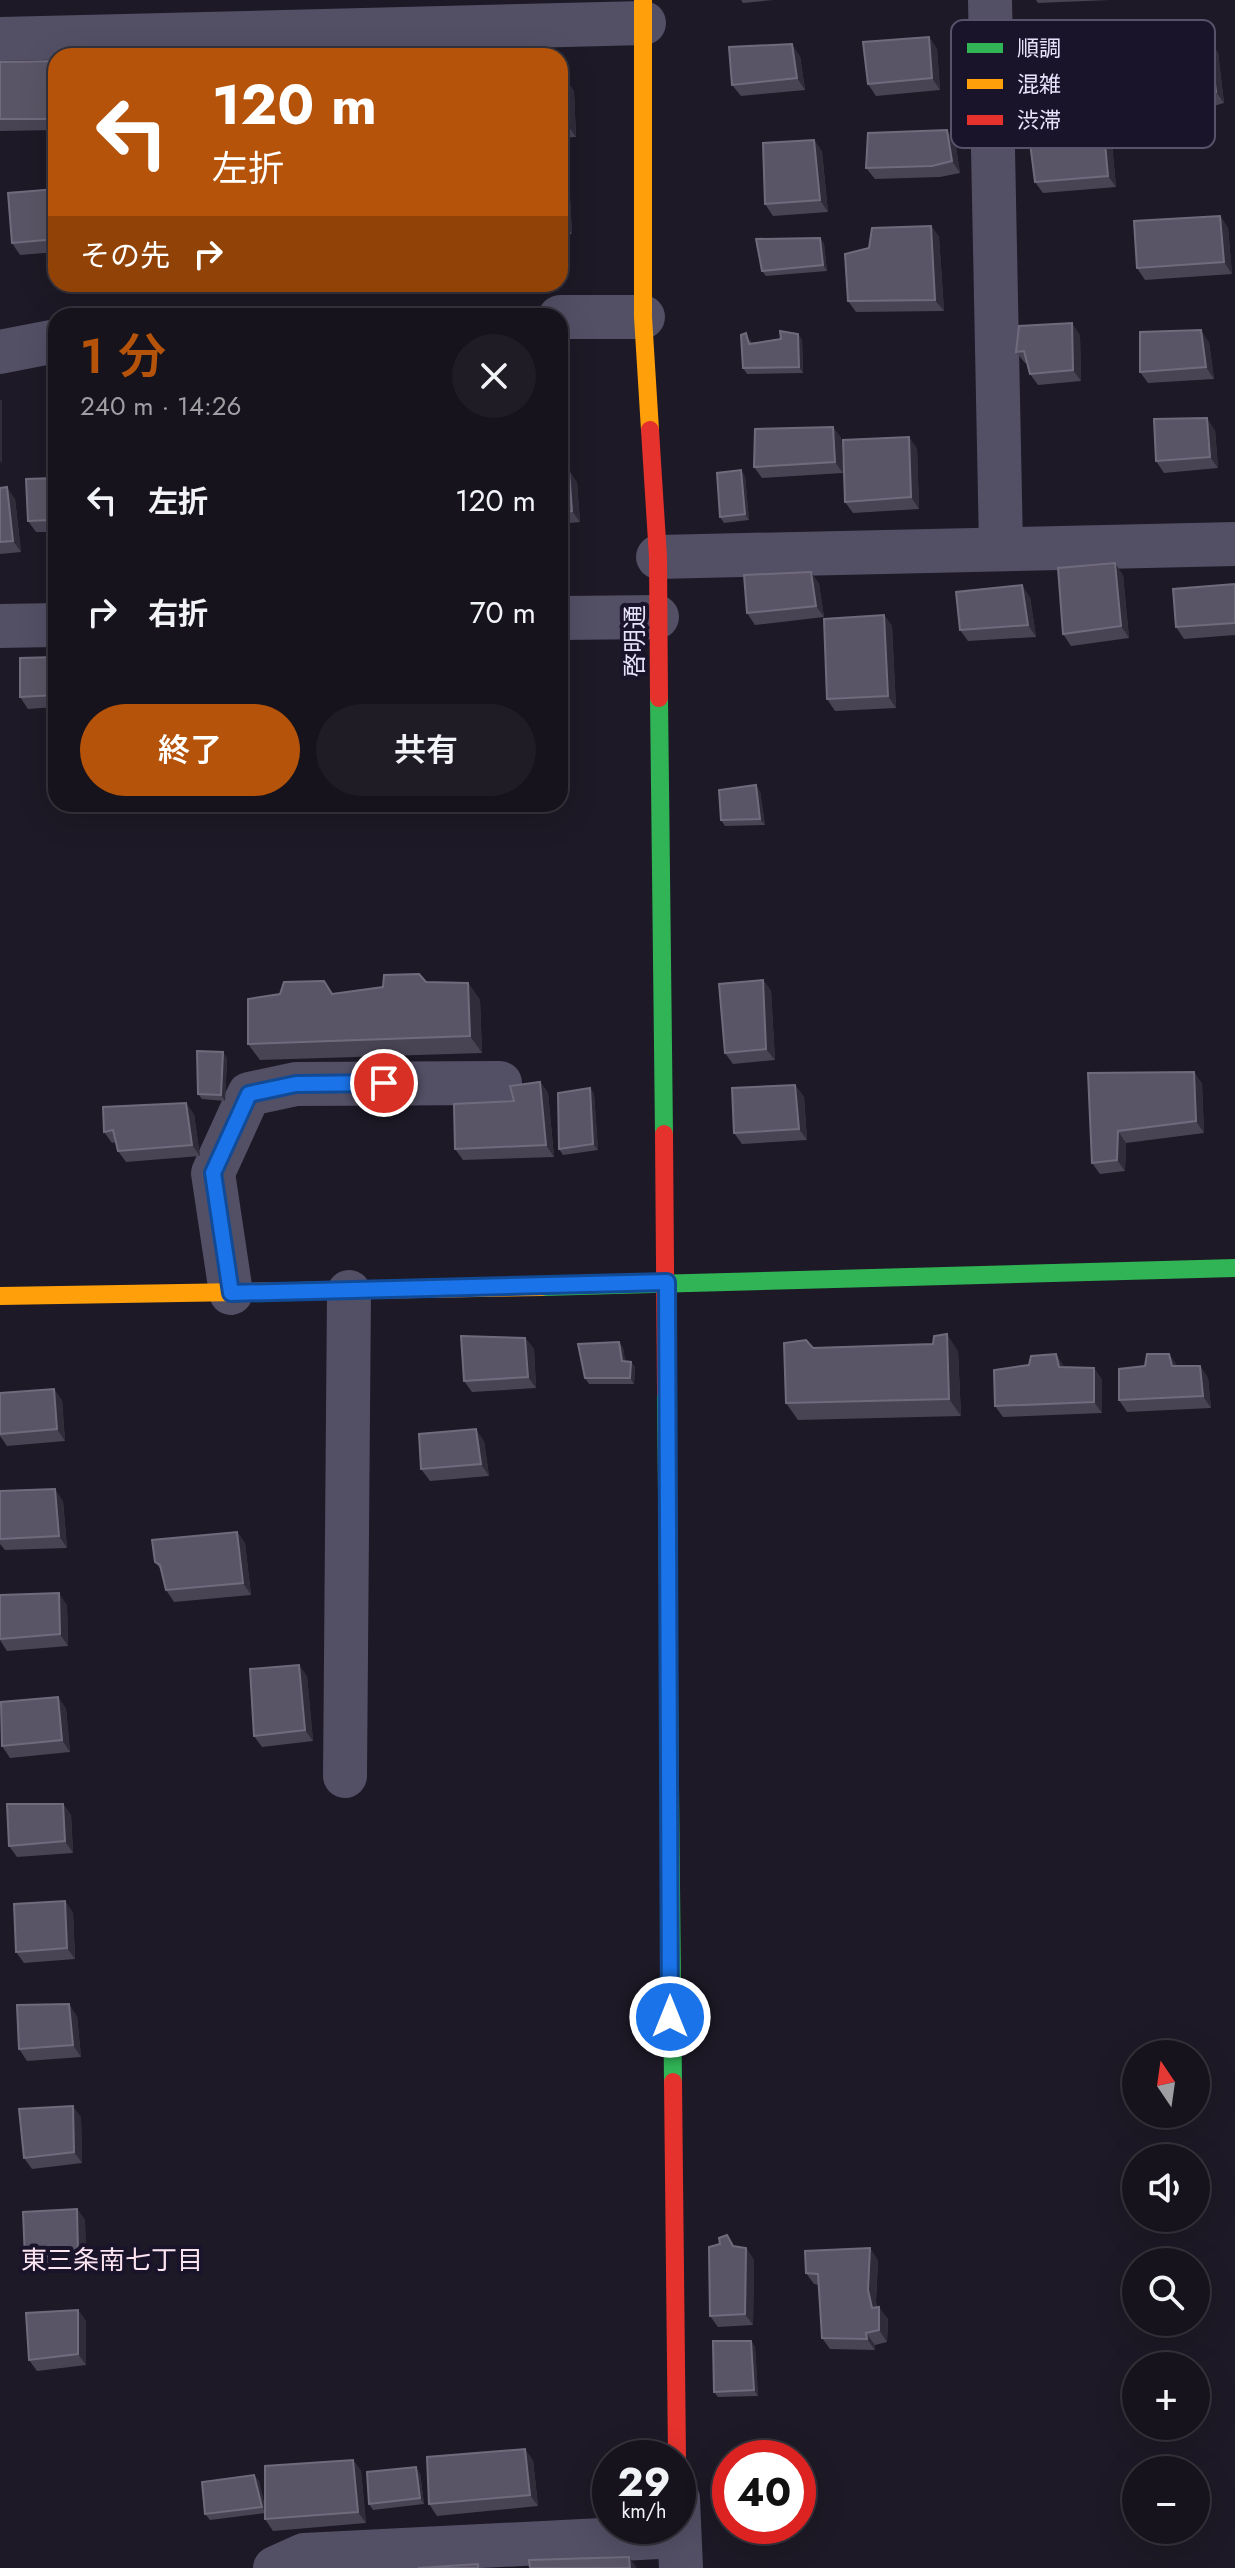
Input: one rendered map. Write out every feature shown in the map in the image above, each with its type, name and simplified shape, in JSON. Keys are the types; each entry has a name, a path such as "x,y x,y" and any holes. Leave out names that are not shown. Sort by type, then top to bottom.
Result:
{"street":[{"path":"990,0 990,20"},
{"path":"0,39 644,12"},
{"name":"啓明通","path":"644,12 643,317 658,557 667,1282 670,2017 677,2440"},
{"path":"993,148 1001,547"},
{"path":"568,317 643,317"},
{"path":"0,352 48,343"},
{"path":"658,557 1235,544"},
{"path":"568,618 657,617"},
{"path":"0,626 48,625"},
{"path":"231,1293 213,1173 249,1094 296,1084 500,1083"},
{"path":"0,1296 349,1292 1235,1268"},
{"path":"345,1776 349,1292"},
{"path":"275,2568 304,2555 592,2540"}],"building":[{"path":"929,37 932,78 868,84 863,42"},
{"path":"792,44 797,78 732,85 729,47"},
{"path":"48,61 48,119 0,119 0,62"},
{"path":"947,130 952,161 932,166 866,168 868,133"},
{"path":"814,140 820,200 765,204 763,143"},
{"path":"1031,148 1105,148 1108,176 1035,182"},
{"path":"48,190 48,240 12,243 8,193"},
{"path":"1220,216 1224,262 1137,268 1134,221"},
{"path":"931,226 935,300 848,301 845,254 869,248 872,228"},
{"path":"820,238 823,265 762,271 756,239"},
{"path":"1072,323 1073,370 1030,374 1024,351 1016,352 1019,326"},
{"path":"1201,330 1206,367 1140,372 1140,332"},
{"path":"780,331 798,334 799,367 743,368 741,335 746,333 749,344 781,339"},
{"path":"1207,418 1210,457 1156,461 1154,419"},
{"path":"833,427 835,462 754,467 755,429"},
{"path":"909,437 911,497 845,502 843,440"},
{"path":"568,470 572,511 568,511"},
{"path":"741,470 745,514 720,517 717,473"},
{"path":"48,478 48,520 28,521 26,479"},
{"path":"7,487 13,541 0,542 0,488"},
{"path":"1115,563 1121,626 1063,634 1058,568"},
{"path":"811,572 816,606 747,613 744,575"},
{"path":"1235,584 1235,623 1176,627 1173,589"},
{"path":"1022,585 1028,625 960,630 956,592"},
{"path":"884,615 888,696 827,699 824,619"},
{"path":"48,657 48,695 20,697 20,658"},
{"path":"756,785 760,819 721,820 719,790"},
{"path":"419,974 426,982 468,983 470,1036 248,1044 248,999 280,994 284,982 324,981 332,994 383,987 384,975"},
{"path":"763,980 766,1049 725,1053 719,984"},
{"path":"197,1051 223,1052 221,1095 198,1094"},
{"path":"1194,1072 1196,1121 1118,1131 1117,1160 1092,1163 1088,1073"},
{"path":"540,1082 546,1145 455,1149 454,1104 514,1101 510,1086"},
{"path":"795,1085 799,1129 734,1133 732,1088"},
{"path":"590,1088 593,1144 559,1149 558,1093"},
{"path":"186,1103 192,1145 118,1151 113,1130 104,1132 103,1107"},
{"path":"947,1334 949,1399 786,1403 784,1343 806,1340 813,1348 933,1344 934,1336"},
{"path":"461,1336 525,1338 528,1377 464,1381"},
{"path":"619,1342 622,1361 631,1362 630,1378 585,1378 578,1344"},
{"path":"1056,1354 1059,1367 1094,1368 1094,1402 995,1406 994,1370 1029,1365 1031,1356"},
{"path":"1147,1354 1169,1354 1172,1366 1200,1366 1203,1396 1119,1400 1119,1369 1145,1366"},
{"path":"54,1389 57,1429 0,1434 0,1393"},
{"path":"476,1429 481,1464 421,1469 419,1434"},
{"path":"55,1489 59,1536 0,1539 0,1491"},
{"path":"237,1532 243,1583 166,1590 160,1565 155,1562 152,1540"},
{"path":"59,1593 60,1634 0,1639 0,1595"},
{"path":"299,1665 305,1730 254,1736 250,1669"},
{"path":"58,1697 62,1740 2,1746 1,1702"},
{"path":"7,1804 63,1804 65,1841 9,1846"},
{"path":"65,1901 67,1948 16,1952 14,1904"},
{"path":"69,2004 73,2045 19,2049 17,2005"},
{"path":"73,2106 74,2152 24,2158 19,2109"},
{"path":"77,2209 78,2253 25,2259 23,2212"},
{"path":"727,2235 733,2246 746,2248 745,2314 710,2316 709,2247 720,2244 719,2238"},
{"path":"870,2248 868,2290 872,2308 879,2307 879,2330 866,2333 867,2339 822,2338 818,2274 806,2273 805,2251"},
{"path":"78,2310 78,2354 29,2360 26,2313"},
{"path":"713,2341 751,2341 754,2390 714,2392"},
{"path":"525,2449 530,2495 429,2504 427,2457"},
{"path":"353,2460 358,2512 265,2519 265,2466"},
{"path":"416,2467 420,2498 369,2504 367,2472"},
{"path":"254,2475 262,2507 205,2514 202,2482"},
{"path":"629,2557 630,2568 530,2568 529,2560"},
{"path":"478,2564 478,2568 418,2568"}],"traffic: fast":[{"path":"659,698 664,1134"},
{"path":"542,1287 1235,1268"},
{"path":"666,1393 673,2082"}],"traffic: slow":[{"path":"643,0 643,317 650,430"},
{"path":"0,1296 542,1287"}],"traffic: jam":[{"path":"650,430 658,557 659,698"},
{"path":"664,1134 666,1393"},
{"path":"673,2082 677,2440"}],"district":[{"name":"東三条南七丁目","path":"112,2260"}],"route":[{"path":"384,1083 296,1084 249,1094 213,1173 231,1293 667,1282 670,2017"}]}
